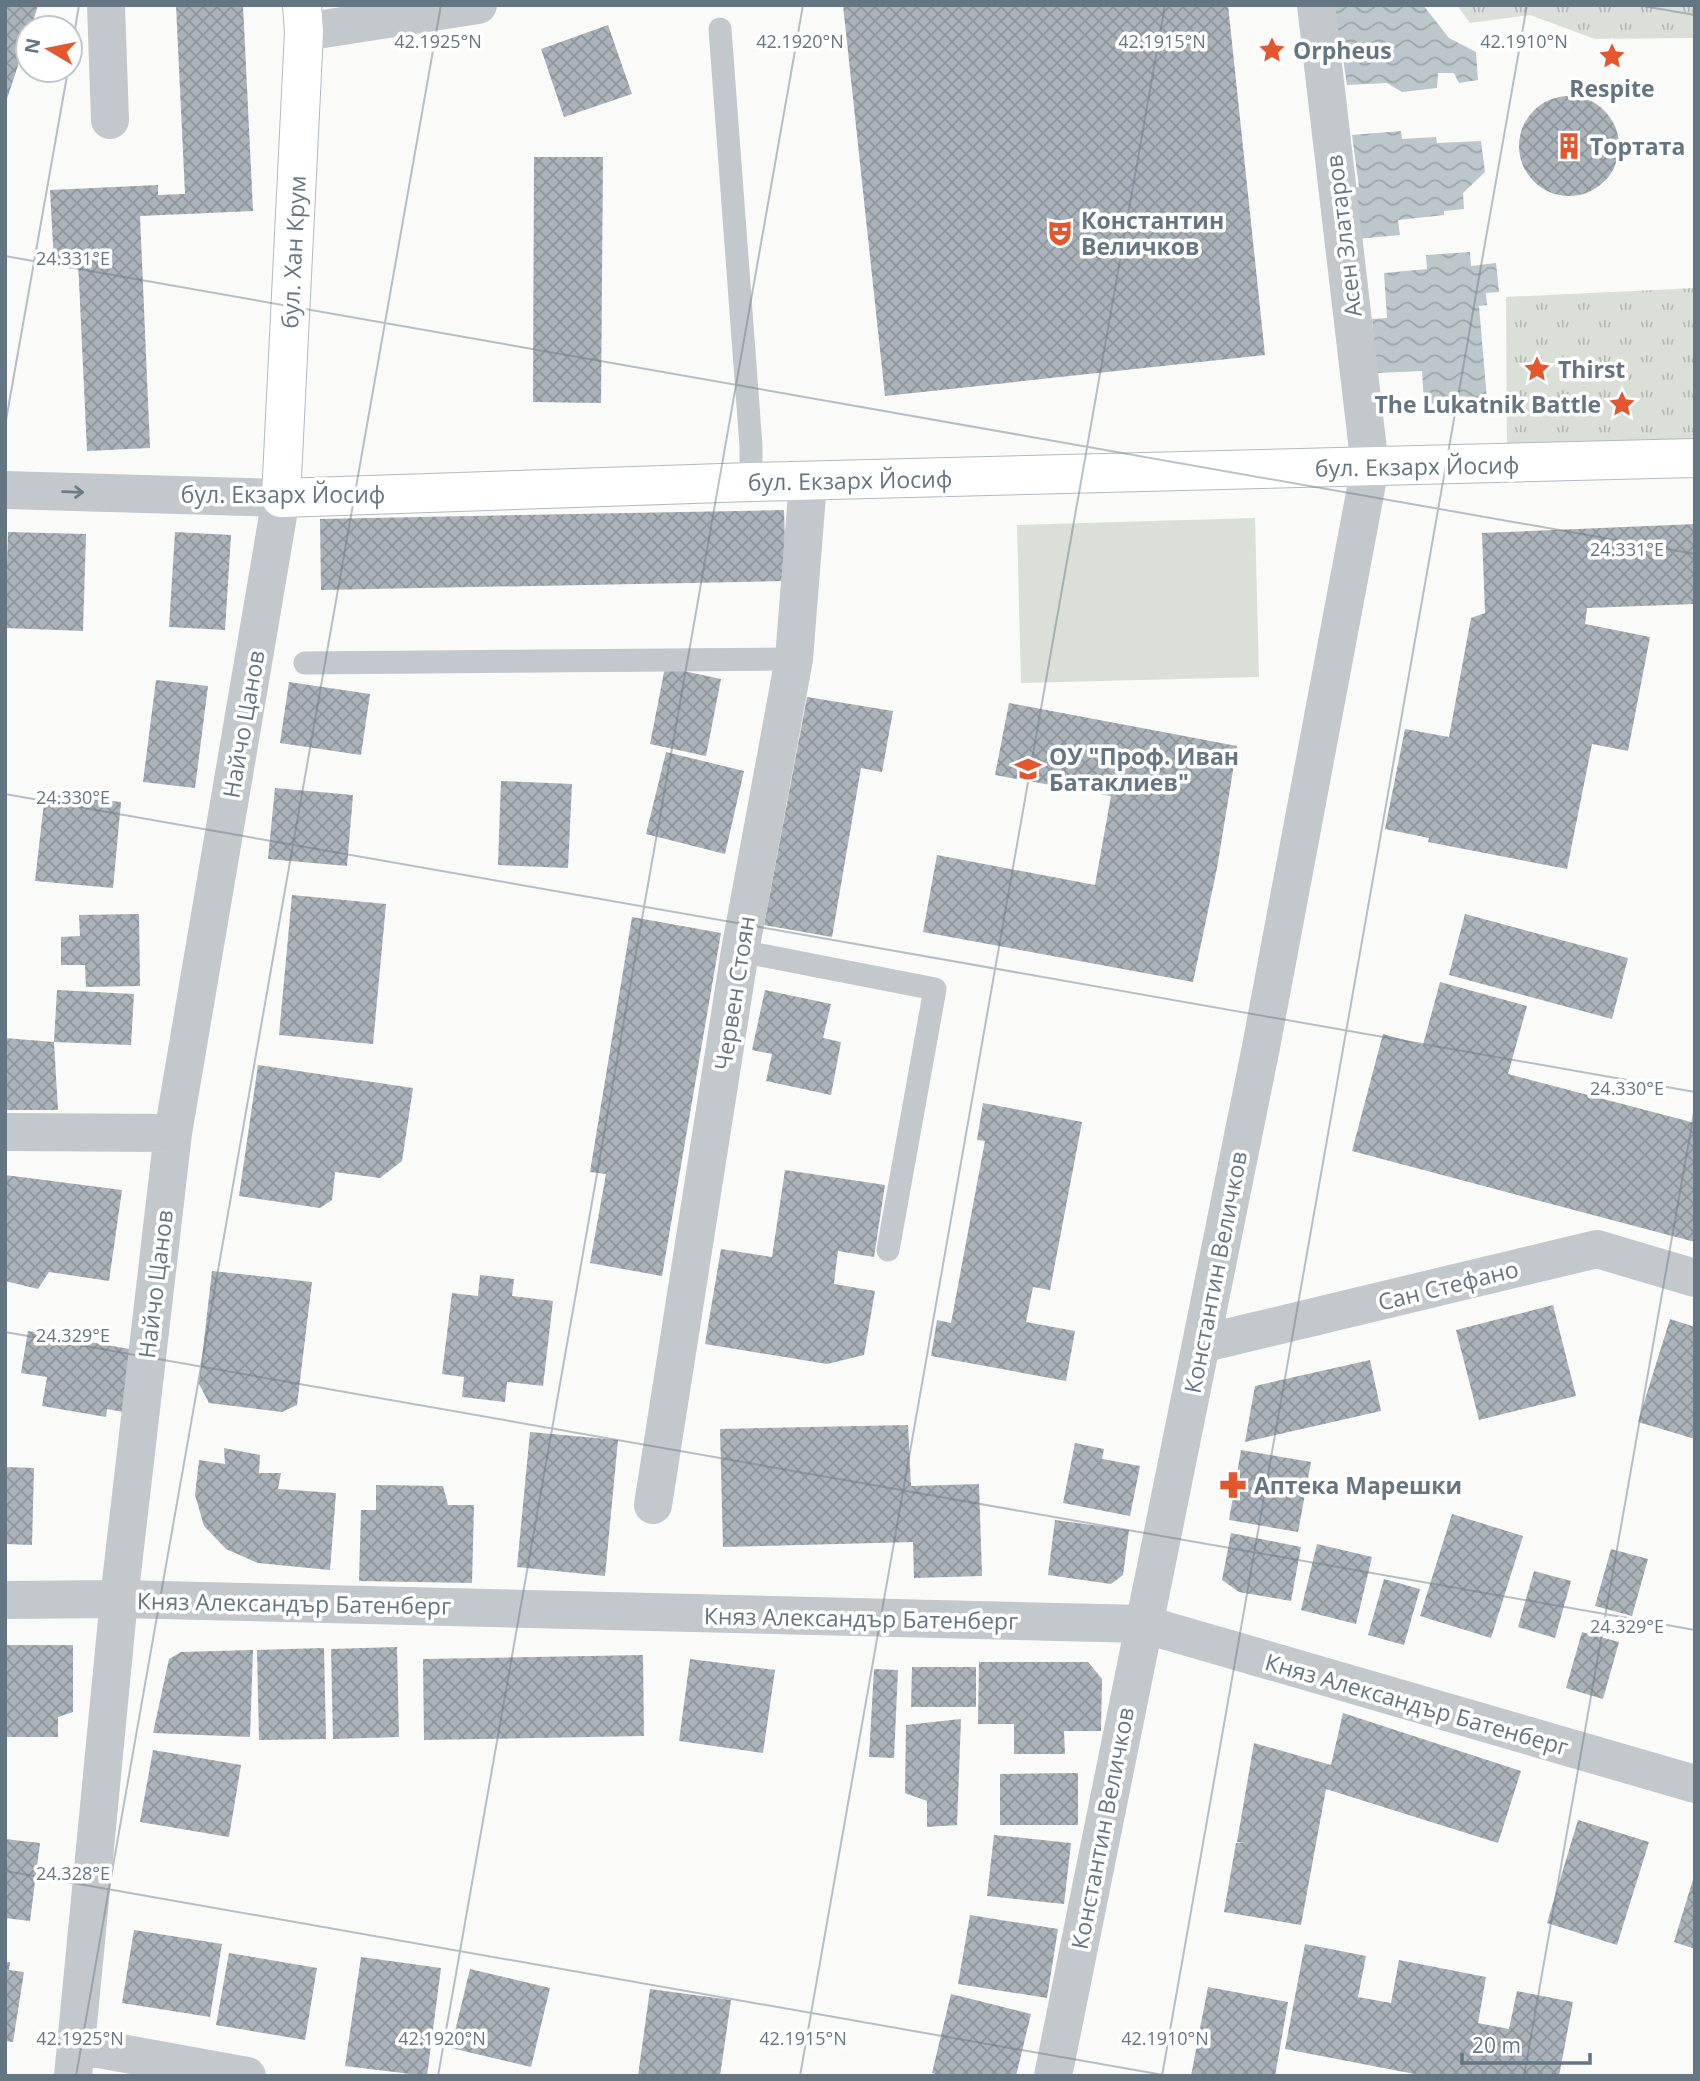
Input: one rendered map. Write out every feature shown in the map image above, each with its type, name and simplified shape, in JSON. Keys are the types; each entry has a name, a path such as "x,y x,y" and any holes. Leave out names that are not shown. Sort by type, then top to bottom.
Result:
{"street":[{"path":"106,5 110,120"},
{"path":"303,19 478,5"},
{"name":"Асен Златаров","path":"1316,5 1370,467"},
{"name":"бул. Хан Крум","path":"281,498 303,19"},
{"name":"бул. Екзарх Йосиф","path":"5,490 281,498 751,482 1695,458"},
{"name":"Константин Величков","path":"1052,2076 1261,1047 1370,467"},
{"name":"Червен Стоян","path":"653,1505 740,951 794,659 808,482"},
{"name":"Найчо Цанов","path":"75,2061 119,1599 173,1133 281,498"},
{"path":"5,1132 173,1133"},
{"name":"Сан Стефано","path":"1200,1345 1597,1249 1695,1278"},
{"name":"Княз Александър Батенберг","path":"5,1601 119,1599 1143,1625 1695,1784"},
{"path":"75,2061 247,2076"}],"lane":[{"path":"720,29 751,446 751,482"},
{"path":"305,663 794,659"},
{"path":"740,951 935,989 888,1250"}],"green space":[{"path":"1457,5 1695,5 1695,38 1595,39 1530,15 1470,23"},
{"path":"1695,288 1695,458 1507,464 1506,297"},
{"path":"1255,518 1259,677 1021,683 1017,525"}],"water":[{"path":"1322,5 1423,5 1449,38 1476,52 1478,80 1459,83 1454,73 1438,73 1437,88 1402,92 1387,83 1347,85 1342,52 1328,52"},
{"path":"1401,131 1402,139 1436,137 1437,143 1481,141 1485,172 1463,193 1464,209 1444,211 1444,215 1398,220 1400,235 1345,240 1340,190 1359,187 1352,135"},
{"path":"1470,252 1471,266 1496,263 1499,292 1486,293 1487,305 1479,306 1487,400 1424,404 1422,371 1377,373 1372,319 1387,318 1384,273 1427,269 1426,255"}],"building":[{"path":"5,5 38,5 35,14 14,14 14,78 6,102"},
{"path":"176,5 243,5 253,211 140,216 150,448 87,451 78,260 54,262 50,190 158,185 158,195 185,194"},
{"name":"Константин Величков","path":"843,5 1228,5 1265,355 885,396"},
{"path":"608,25 632,94 564,117 541,49"},
{"name":"Тортата","path":"1569,96 1588,100 1604,111 1615,127 1619,146 1615,165 1604,181 1588,192 1569,196 1550,192 1534,181 1523,165 1519,146 1523,127 1534,111 1550,100"},
{"path":"534,157 603,157 601,403 533,402"},
{"path":"784,510 786,581 321,590 320,519"},
{"path":"1695,524 1695,604 1587,608 1585,624 1650,637 1628,751 1592,744 1567,869 1428,842 1429,838 1385,829 1405,729 1449,737 1471,618 1485,613 1482,533"},
{"path":"8,532 86,534 83,631 5,628"},
{"path":"175,532 231,535 225,630 169,627"},
{"path":"665,667 721,679 706,756 650,744"},
{"path":"156,680 208,686 195,788 143,782"},
{"path":"289,682 370,694 361,755 280,743"},
{"path":"807,697 893,711 882,772 861,768 832,937 764,925"},
{"path":"1009,703 1237,746 1217,868 1193,982 923,932 937,855 1095,885 1111,796 995,775"},
{"path":"666,752 744,771 725,854 646,834"},
{"path":"501,781 572,784 568,868 498,865"},
{"path":"275,788 353,795 347,866 268,859"},
{"path":"45,794 121,802 113,888 35,881"},
{"path":"292,895 386,904 373,1044 279,1035"},
{"path":"139,914 140,986 86,987 85,965 61,965 61,937 80,936 79,915"},
{"path":"1465,914 1628,958 1612,1019 1449,975"},
{"path":"632,917 721,933 662,1276 590,1263 606,1174 590,1172"},
{"path":"1440,982 1527,1006 1508,1074 1695,1123 1695,1242 1352,1151 1383,1034 1423,1045"},
{"path":"57,990 134,994 131,1045 54,1042"},
{"path":"765,990 831,1004 823,1038 841,1042 831,1095 766,1081 772,1054 752,1050"},
{"path":"5,1038 54,1042 58,1110 5,1110"},
{"path":"258,1065 413,1088 402,1161 380,1178 335,1172 332,1200 320,1208 239,1196"},
{"path":"983,1103 1082,1122 1050,1290 1033,1287 1026,1322 1075,1331 1066,1381 931,1356 937,1320 951,1323 985,1141 977,1140"},
{"path":"785,1170 885,1185 874,1257 838,1251 836,1266 834,1284 875,1291 864,1355 827,1364 705,1344 721,1249 772,1257"},
{"path":"5,1175 122,1190 109,1281 49,1272 38,1289 5,1281"},
{"path":"212,1271 312,1282 297,1405 282,1412 209,1403 199,1384"},
{"path":"480,1275 514,1279 512,1296 553,1301 543,1386 507,1382 505,1402 462,1397 464,1377 442,1374 452,1293 478,1296"},
{"path":"1553,1305 1576,1396 1479,1420 1456,1330"},
{"path":"1670,1319 1695,1327 1695,1439 1638,1422"},
{"path":"28,1331 135,1350 123,1412 107,1409 106,1417 42,1406 47,1377 21,1373"},
{"path":"1370,1360 1381,1411 1245,1442 1255,1386"},
{"path":"908,1425 911,1486 979,1484 982,1576 914,1578 913,1542 723,1547 720,1429"},
{"path":"530,1432 618,1440 605,1576 517,1567"},
{"path":"1075,1443 1104,1449 1102,1459 1140,1466 1130,1516 1063,1503"},
{"path":"224,1448 260,1455 259,1473 281,1473 278,1489 336,1493 330,1570 258,1563 226,1549 204,1526 195,1495 199,1460 225,1464"},
{"path":"1241,1450 1311,1462 1298,1532 1229,1520"},
{"path":"5,1467 34,1468 32,1545 5,1544"},
{"path":"376,1485 443,1486 448,1505 474,1505 472,1583 359,1581 361,1510 376,1510"},
{"path":"1452,1514 1523,1536 1491,1638 1420,1616"},
{"path":"1055,1520 1129,1530 1123,1575 1111,1584 1048,1575"},
{"path":"1231,1533 1301,1547 1291,1601 1239,1592 1222,1580"},
{"path":"1317,1544 1372,1557 1356,1624 1301,1610"},
{"path":"1611,1549 1648,1559 1632,1616 1595,1606"},
{"path":"1534,1571 1571,1581 1555,1638 1518,1627"},
{"path":"1384,1579 1420,1589 1404,1645 1368,1635"},
{"path":"1582,1632 1619,1642 1603,1699 1566,1688"},
{"path":"5,1645 73,1645 73,1712 58,1717 58,1737 5,1737"},
{"path":"397,1647 399,1737 333,1739 331,1649"},
{"path":"324,1648 326,1739 259,1740 257,1650"},
{"path":"253,1650 250,1737 153,1733 169,1659 181,1652"},
{"path":"643,1655 644,1736 424,1740 423,1659"},
{"path":"690,1659 775,1670 763,1753 679,1741"},
{"path":"979,1662 1088,1662 1102,1679 1101,1731 1064,1731 1065,1754 1014,1754 1014,1724 978,1724"},
{"path":"912,1667 976,1667 976,1707 911,1707"},
{"path":"874,1669 898,1670 894,1758 869,1757"},
{"path":"1343,1713 1521,1771 1498,1843 1326,1789 1301,1925 1224,1912 1236,1843 1245,1843 1237,1842 1254,1743 1331,1765"},
{"path":"961,1719 957,1825 927,1827 927,1801 905,1793 906,1725"},
{"path":"153,1750 241,1765 229,1837 140,1822"},
{"path":"1078,1773 1078,1825 1000,1825 1000,1774"},
{"path":"1578,1820 1649,1842 1617,1945 1547,1923"},
{"path":"994,1835 1071,1843 1064,1904 987,1896"},
{"path":"5,1839 40,1843 30,1921 5,1918"},
{"path":"1695,1876 1695,1949 1674,1942"},
{"path":"970,1915 1058,1929 1047,1998 958,1984"},
{"path":"134,1930 222,1944 210,2017 122,2003"},
{"path":"1305,1944 1366,1956 1358,1997 1391,2003 1399,1960 1486,1977 1478,2023 1509,2029 1517,1991 1573,2002 1559,2076 1425,2076 1285,2049"},
{"path":"229,1953 317,1968 305,2040 216,2025"},
{"path":"361,1957 441,1968 427,2076 345,2066"},
{"path":"5,1962 10,1962 9,1970 24,1972 13,2042 5,2041"},
{"path":"470,1969 550,1988 531,2067 451,2048"},
{"path":"1208,1987 1288,2002 1275,2076 1191,2076"},
{"path":"650,1989 731,2000 720,2076 638,2076"},
{"path":"951,1994 1031,2014 1016,2076 942,2076 932,2073"}],"place":[{"name":"Orpheus","path":"1272,50"},
{"name":"Respite","path":"1612,56"},
{"name":"Тортата","path":"1569,146"},
{"name":"Константин Величков","path":"1060,233"},
{"name":"Thirst","path":"1537,369"},
{"name":"The Lukatnik Battle","path":"1622,404"},
{"name":"ОУ \"Проф. Иван Батаклиев\"","path":"1028,769"},
{"name":"Аптека Марешки","path":"1233,1485"}]}
